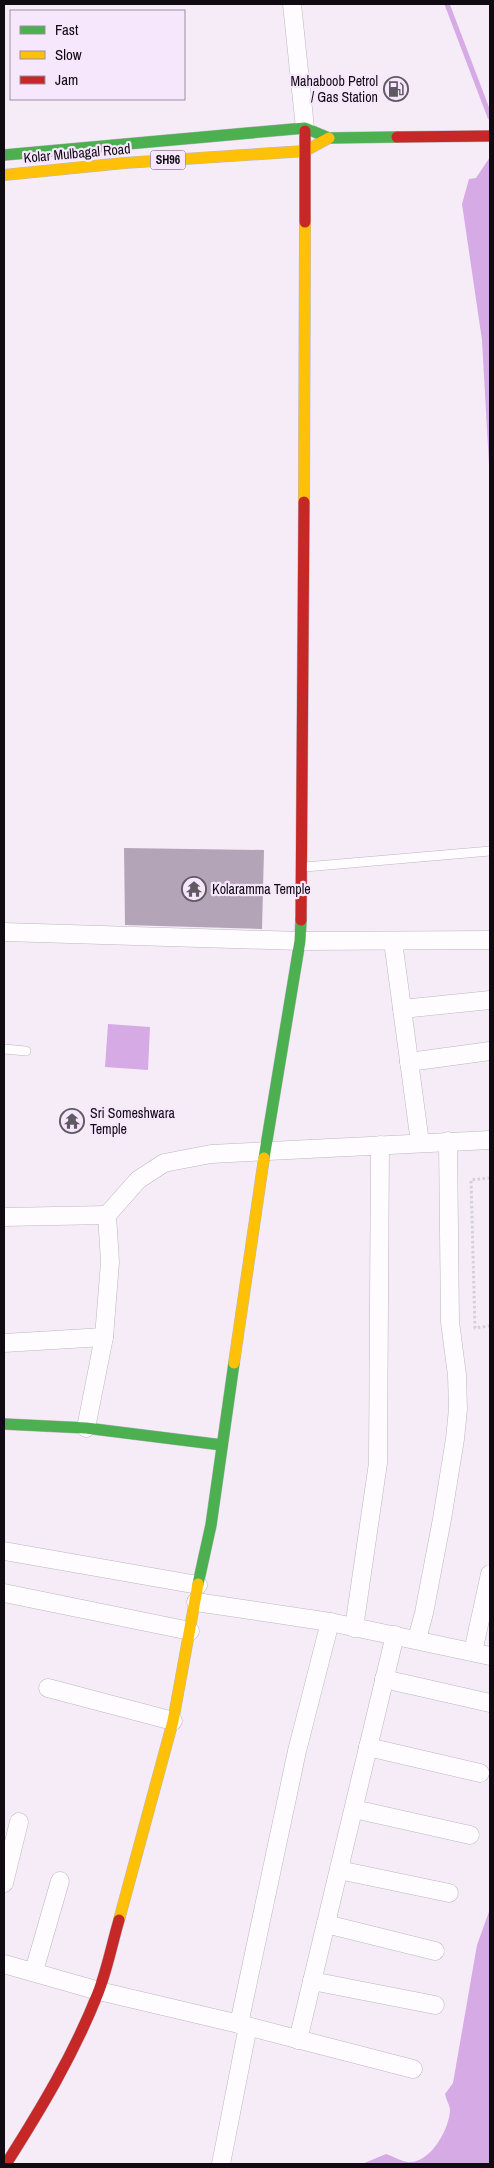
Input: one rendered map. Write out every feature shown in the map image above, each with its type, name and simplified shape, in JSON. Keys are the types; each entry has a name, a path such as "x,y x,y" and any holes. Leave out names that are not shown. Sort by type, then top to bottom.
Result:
{"street":[{"path":"6,2164 44,2104 82,2031 99,1991 173,1721 211,1525 264,1152 300,941 306,128 289,6"},
{"name":"Kolar Mulbagal Road","path":"4,155 306,128 329,138 490,136"},
{"name":"Kolar Mulbagal Road","path":"4,175 124,163 306,151 329,138"},
{"path":"4,932 300,941 490,940"},
{"path":"393,941 420,1143"},
{"path":"402,1009 490,1000"},
{"path":"409,1062 490,1051"},
{"path":"86,1428 104,1337 110,1262 107,1215 138,1180 164,1163 211,1154 490,1140"},
{"path":"416,1639 424,1613 443,1510 458,1409 457,1375 450,1322 448,1141"},
{"path":"354,1628 378,1463 380,1145"},
{"path":"4,1217 107,1215"},
{"path":"4,1344 104,1337"},
{"path":"4,1424 86,1428 222,1445"},
{"path":"4,1551 490,1656"},
{"path":"473,1652 490,1574"},
{"path":"4,1593 190,1631"},
{"path":"221,2164 243,2025 297,1751 330,1622"},
{"path":"298,2040 395,1634"},
{"path":"384,1679 490,1703"},
{"path":"48,1688 173,1721"},
{"path":"368,1746 480,1773"},
{"path":"354,1809 470,1835"},
{"path":"4,1883 19,1822"},
{"path":"339,1870 449,1893"},
{"path":"34,1972 60,1881"},
{"path":"326,1924 435,1951"},
{"path":"4,1964 99,1991 243,2025 413,2069"},
{"path":"312,1981 435,2004"}],"lane":[{"path":"302,867 490,851"},
{"path":"4,1049 26,1051"}],"path":[{"path":"490,1178 471,1180 475,1328 490,1326"}],"shaded area":[{"path":"490,157 490,483 482,340 462,204 469,179 476,178"},
{"path":"108,1024 150,1027 148,1070 105,1067"},
{"path":"490,1909 490,2164 362,2164 386,2154 406,2162 417,2161 432,2151 443,2134 450,2109 445,2094 453,2083 477,1945"}],"building":[{"name":"Kolaramma Temple","path":"124,848 264,850 262,929 125,925"}],"waterway":[{"path":"447,4 490,117"}],"traffic: fast":[{"path":"4,155 305,128 329,138 397,137"},
{"path":"264,1158 300,941 301,920"},
{"path":"198,1584 211,1525 234,1363"},
{"path":"4,1424 86,1428 222,1445"}],"traffic: slow":[{"path":"4,175 124,163 305,151 329,138"},
{"path":"304,502 305,222"},
{"path":"234,1363 264,1158"},
{"path":"119,1920 173,1721 198,1584"}],"traffic: jam":[{"path":"305,131 305,222"},
{"path":"397,137 490,136"},
{"path":"301,920 304,502"},
{"path":"6,2164 44,2102 89,2016 107,1966 119,1920"}],"place":[{"name":"Mahaboob Petrol / Gas Station","path":"396,89"},
{"name":"Kolaramma Temple","path":"194,889"},
{"name":"Sri Someshwara Temple","path":"72,1121"}]}
